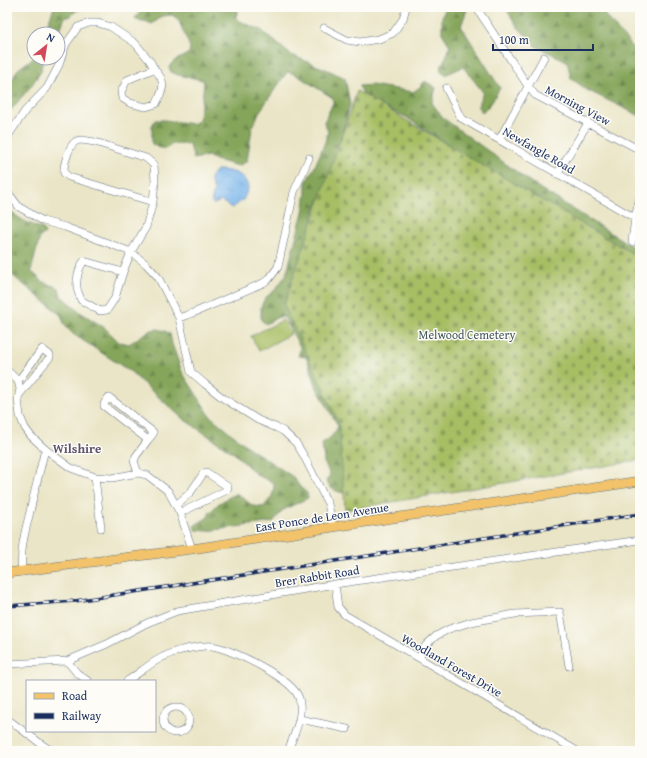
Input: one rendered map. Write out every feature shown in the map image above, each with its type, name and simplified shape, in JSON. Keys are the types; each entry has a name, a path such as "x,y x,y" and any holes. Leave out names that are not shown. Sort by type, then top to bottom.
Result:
{"main road":[{"name":"East Ponce de Leon Avenue","path":"7,573 192,549 640,481"}],"street":[{"path":"324,28 347,40 360,42 378,40 393,33 402,19 406,7"},
{"name":"Morning View","path":"476,7 528,86 535,94 640,150"},
{"path":"7,140 25,111 47,88 59,65 66,44 78,27 89,23 98,23 111,27 135,43 160,75 163,83 162,92 156,104 146,107 130,103 122,98 121,92 127,80 151,70 156,70"},
{"path":"499,140 544,57"},
{"name":"Newfangle Road","path":"446,88 461,118 635,218"},
{"path":"557,174 588,122"},
{"path":"123,272 84,261 81,264 77,278 77,286 81,300 100,311 108,310 115,298 131,252 146,228 153,202 155,181 154,165 146,158 95,142 82,140 74,143 64,168 64,173 69,177 153,202"},
{"path":"179,318 269,279 278,267 294,192 309,158"},
{"path":"7,191 19,207 43,222 65,227 113,244 131,252 146,264 158,277 179,318 191,372 222,398 258,420 283,431 296,443 328,504 332,527"},
{"path":"632,242 635,218 640,197"},
{"path":"18,382 42,349 50,355 50,357 19,395"},
{"path":"7,370 18,382 20,389 18,399 20,416 25,428 31,436 45,449 71,468 95,477 112,478 138,473 147,475 168,491 180,513 192,549"},
{"path":"138,473 134,461 136,456 154,434 110,398 108,398 104,406 148,440"},
{"path":"22,572 22,543 45,449"},
{"path":"176,505 190,493 206,472 228,487 227,490 180,513"},
{"path":"95,477 101,528"},
{"name":"Brer Rabbit Road","path":"7,664 67,661 177,611 335,584 640,540"},
{"name":"Woodland Forest Drive","path":"335,584 338,607 345,615 577,751"},
{"path":"419,658 426,645 436,636 449,629 471,622 515,614 560,612 569,666"},
{"path":"129,680 155,662 174,652 212,646 234,653 266,669 283,680 299,697 301,706 300,719 288,751"},
{"path":"67,661 77,673 87,680"},
{"path":"156,716 164,717"},
{"path":"300,719 347,729"},
{"path":"7,720 52,751"}],"green space":[{"path":"54,7 83,7 69,17 65,17 61,26 47,26"},
{"path":"142,7 239,7 236,17 240,21 261,30 291,55 345,78 350,104 333,167 313,215 313,238 346,409 349,488 343,493 333,489 326,481 330,475 324,462 322,443 332,436 338,426 317,388 306,357 298,356 300,347 284,317 278,317 266,324 261,320 261,307 265,298 275,290 286,275 303,212 306,182 315,166 325,142 328,132 324,122 333,103 333,98 295,74 287,72 260,111 252,128 247,161 239,166 215,160 208,156 194,159 189,144 173,144 165,149 157,147 152,144 152,126 155,120 193,124 199,120 204,84 203,80 178,75 171,72 169,67 173,62 189,53 190,47 178,19 172,15 163,16 152,24 145,21 139,21 135,18"},
{"path":"446,7 468,7 461,26 500,88 490,105 482,112 478,106 483,92 463,67 445,75 440,69 450,46 442,33 442,17"},
{"path":"505,7 599,7 640,55 640,116 587,90 571,78 567,61 535,46 517,26"},
{"path":"26,63 26,66 41,66 42,70 31,86 7,116 7,90 17,70"},
{"path":"425,81 436,88 432,103 443,118 536,186 633,247 640,244 640,284 509,185 406,117 366,99 359,86 372,85 413,92"},
{"name":"Melwood Cemetery","path":"357,91 640,258 640,460 345,510 339,423 284,305"},
{"path":"7,208 15,215 43,229 45,233 40,237 31,271 43,282 59,288 61,296 80,312 105,328 119,342 129,344 149,331 157,329 170,334 182,372 211,417 248,447 293,477 300,487 307,493 308,498 283,510 273,522 207,531 196,530 194,526 208,517 210,512 218,504 236,493 253,506 263,507 272,496 274,483 257,475 235,454 182,418 131,372 73,334 65,326 61,315 7,271"},
{"path":"283,320 291,334 259,351 251,336"}],"water":[{"path":"217,170 236,173 243,177 247,183 248,189 243,200 232,208 221,201 214,204 211,202 214,191 211,183 211,177"}],"railway":[{"path":"7,606 75,601 640,514"}],"district":[{"name":"Wilshire","path":"77,448"}]}
